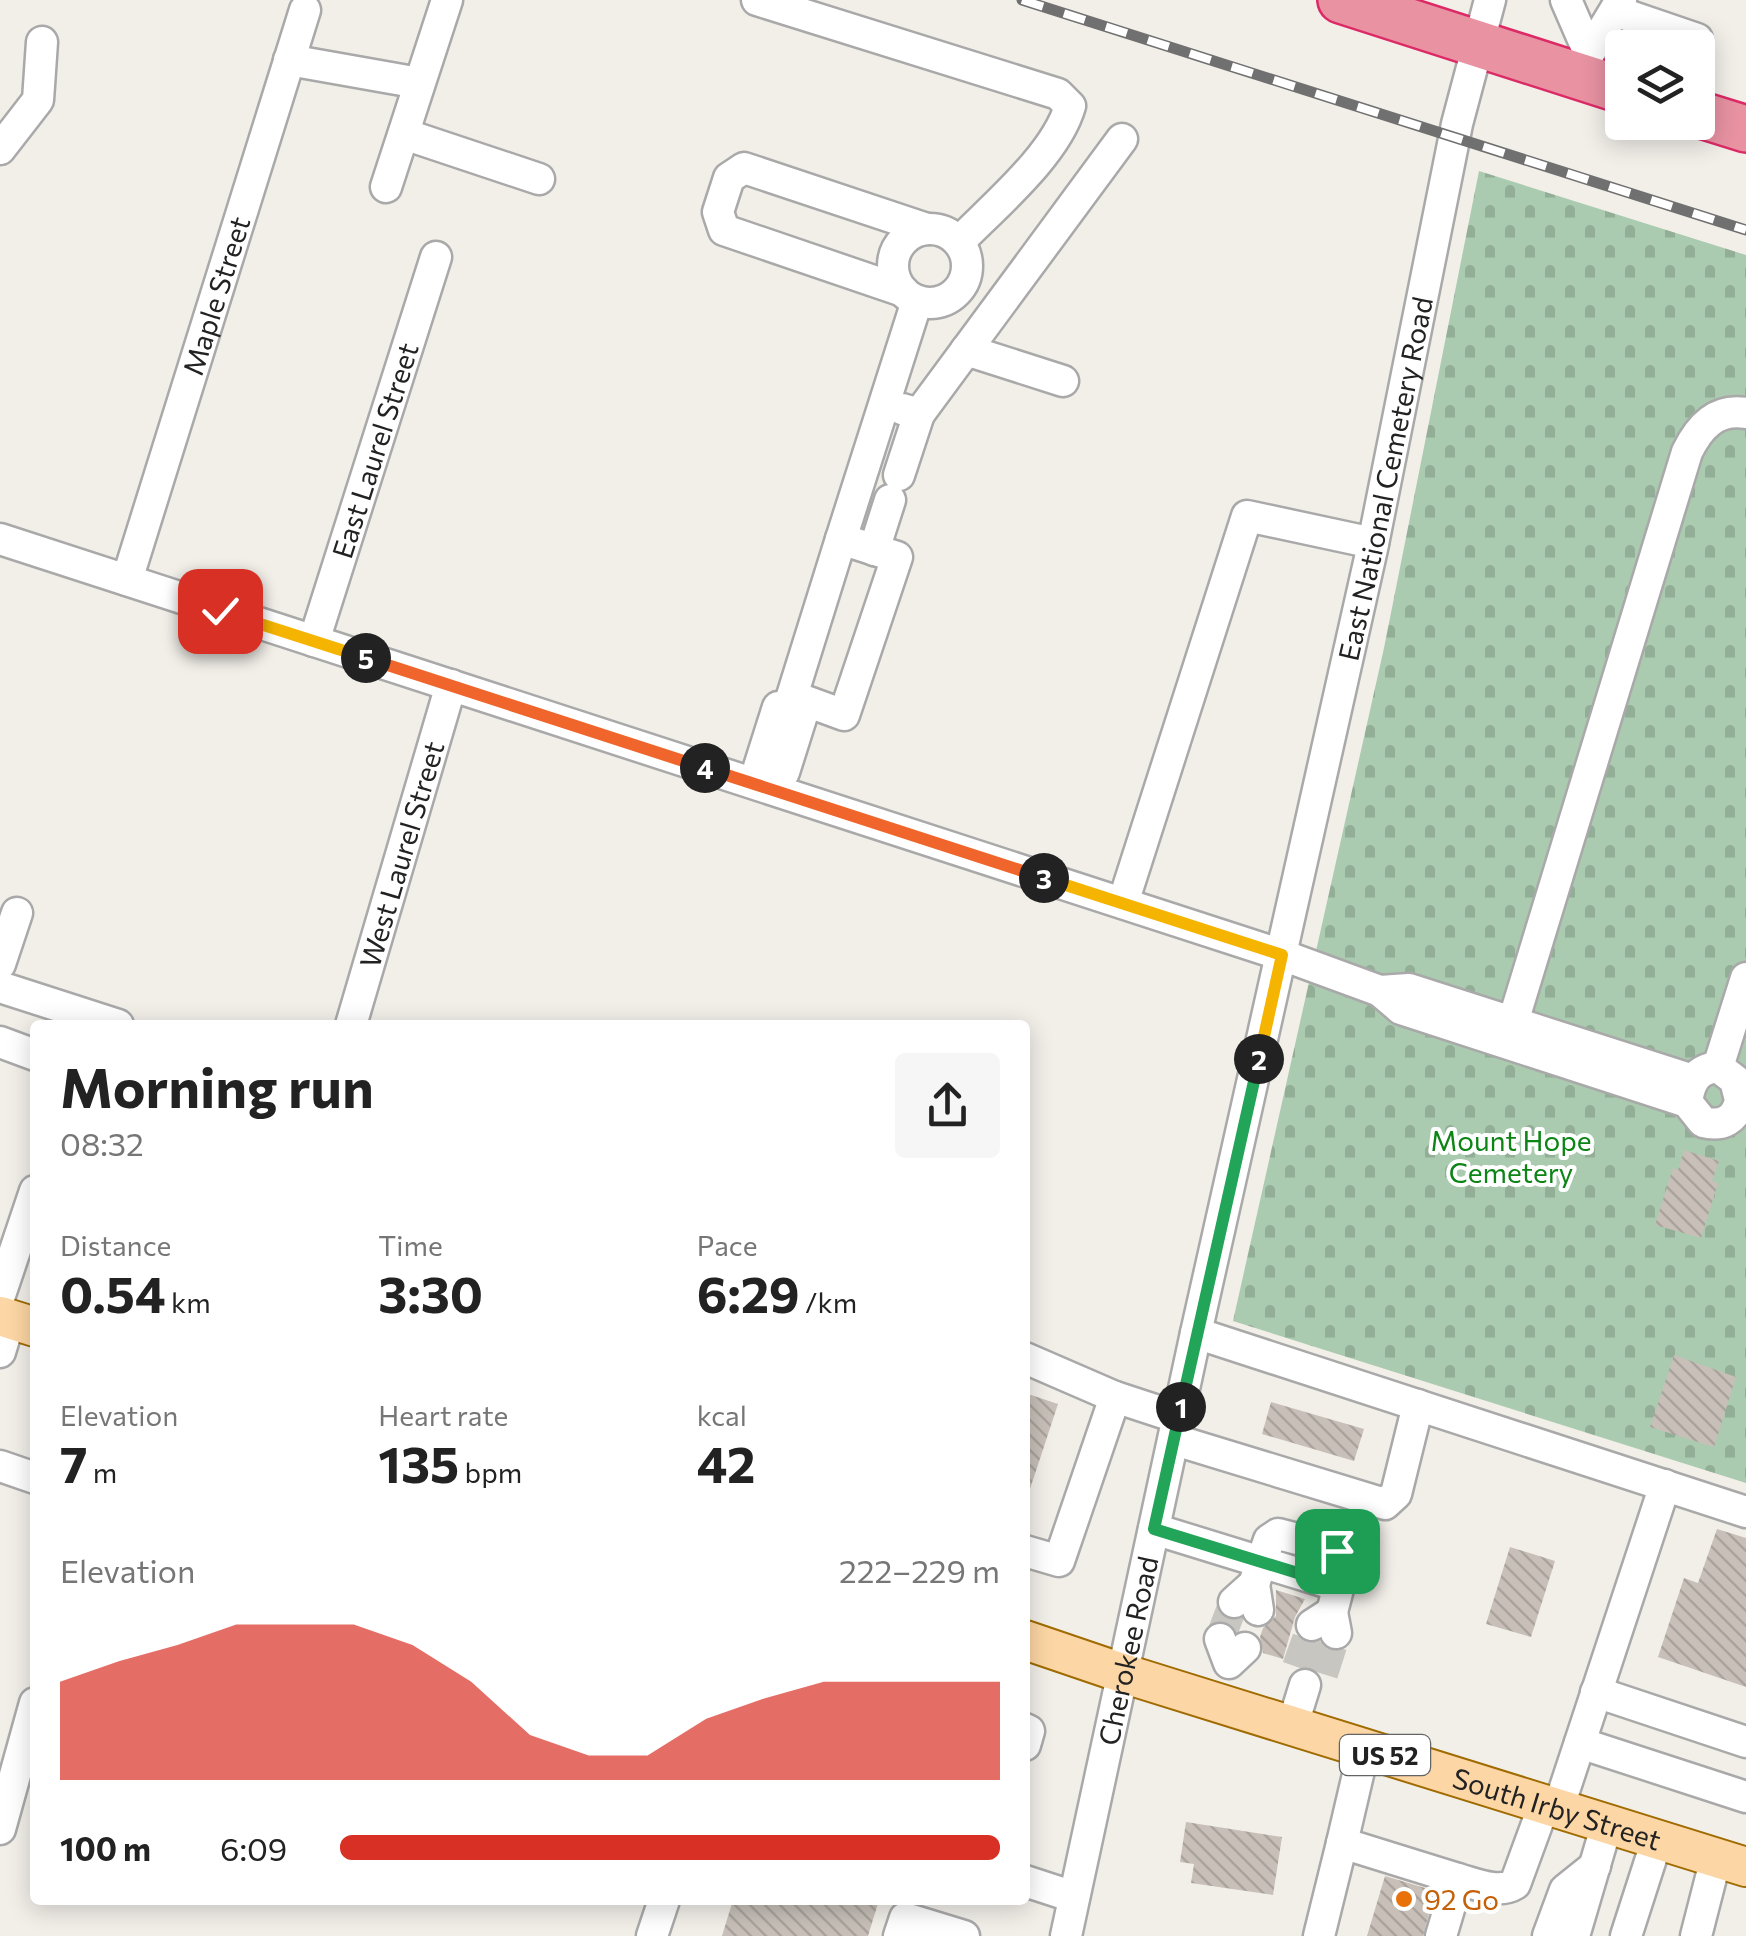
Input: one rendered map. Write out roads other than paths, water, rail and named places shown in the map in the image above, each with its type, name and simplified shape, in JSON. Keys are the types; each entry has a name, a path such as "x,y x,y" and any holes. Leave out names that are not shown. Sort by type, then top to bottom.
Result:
{"highway":[{"path":"1341,0 1477,44 1583,64 1605,79"},
{"path":"1715,120 1746,130"}],"main road":[{"name":"South Irby Street","path":"1030,1642 1122,1674 1731,1863"}],"street":[{"path":"386,187 448,0"},
{"path":"757,0 1058,94 1070,106 1065,123 1025,174 958,242"},
{"name":"East National Cemetery Road","path":"1282,955 1373,544 1457,124 1490,0"},
{"path":"1566,0 1583,64"},
{"path":"1583,64 1618,5 1677,30"},
{"name":"Maple Street","path":"126,580 305,10"},
{"path":"0,148 38,100 42,42"},
{"path":"289,60 419,83"},
{"path":"404,134 540,179"},
{"path":"874,550 919,414 1122,139"},
{"path":"744,168 927,229 950,234 968,264 961,288 941,302 910,296 724,230 718,212 729,178 744,168"},
{"path":"791,701 884,404 910,296 893,270 894,258 906,238 927,229"},
{"name":"East Laurel Street","path":"314,641 436,257"},
{"path":"966,350 1063,381"},
{"path":"884,404 919,414"},
{"path":"1513,1022 1687,452 1709,421 1731,412 1746,414"},
{"path":"1123,904 1247,516 1373,544"},
{"path":"0,539 451,686 767,783 1282,955 1380,991 1401,1009 1725,1095"},
{"path":"791,701 844,715 897,557 841,539"},
{"name":"West Laurel Street","path":"352,1020 451,686"},
{"path":"767,783 784,772 802,716 791,701"},
{"path":"0,964 16,913"},
{"name":"Cherokee Road","path":"1066,1936 1282,955"},
{"path":"1725,1095 1746,978"},
{"path":"0,987 102,1020"},
{"path":"1380,991 1409,989 1725,1095"},
{"path":"0,1042 30,1052"},
{"path":"1725,1095 1746,1045"},
{"path":"9,1322 30,1216"},
{"path":"1196,1333 1746,1512"},
{"path":"1034,1367 1115,1397 1177,1429 1385,1504 1396,1494 1418,1405"},
{"path":"1030,1552 1059,1561 1115,1397"},
{"path":"0,1466 30,1476"},
{"path":"1342,1844 1496,1888 1507,1889 1515,1884 1580,1743 1664,1485"},
{"path":"1154,1529 1252,1590 1330,1614 1344,1566 1337,1551"},
{"path":"1252,1590 1269,1540 1278,1534 1305,1541"},
{"path":"1219,1703 1232,1650"},
{"path":"1292,1726 1308,1676"},
{"path":"1596,1692 1746,1742"},
{"path":"0,1829 30,1724"},
{"path":"1580,1743 1746,1797"},
{"path":"1319,1936 1364,1749"},
{"path":"1607,1824 1578,1922 1628,1929 1657,1840"},
{"path":"1696,1936 1731,1863"},
{"path":"1548,1936 1564,1890 1595,1866"},
{"path":"1440,1936 1458,1879"},
{"path":"1030,1883 1074,1897"},
{"path":"652,1936 662,1905"},
{"path":"899,1936 905,1918 964,1936"}],"tunnel":[{"path":"1220,1639 1234,1602"},
{"path":"1297,1667 1312,1625"},
{"path":"1323,1674 1336,1633"}],"railway":[{"path":"1022,0 1746,230"}],"place":[{"name":"92 Go","path":"1404,1899"}],"park label":[{"name":"Mount Hope Cemetery","path":"1511,1156"}]}
